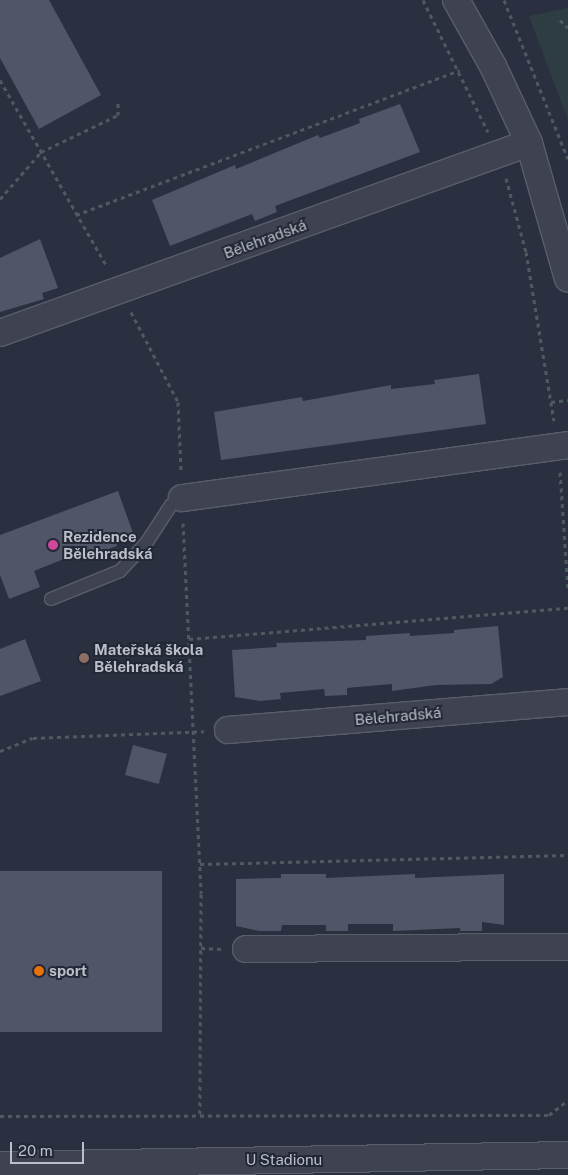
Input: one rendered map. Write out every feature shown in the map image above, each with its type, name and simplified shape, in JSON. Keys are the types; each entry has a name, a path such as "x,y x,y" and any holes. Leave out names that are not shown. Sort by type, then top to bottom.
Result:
{"street":[{"path":"456,0 493,66 529,143 568,279"},
{"name":"Bělehradská","path":"0,333 529,143"},
{"path":"182,498 563,445"},
{"name":"Bělehradská","path":"228,730 568,702"},
{"path":"246,949 568,948"},
{"name":"U Stadionu","path":"0,1165 568,1155"}],"lane":[{"path":"51,599 120,571 143,548 171,505 182,498"}],"path":[{"path":"424,0 460,70 497,155 526,252 551,402 563,445 568,589"},
{"path":"504,0 568,159"},
{"path":"560,20 568,28"},
{"path":"76,215 460,70"},
{"path":"0,199 41,152 118,115 118,103"},
{"path":"551,402 568,400"},
{"path":"189,639 568,608"},
{"path":"0,751 33,738 194,731"},
{"path":"200,864 568,855"},
{"path":"200,948 200,1115"},
{"path":"0,1116 548,1115 568,1100"}],"shaded area":[{"path":"568,8 568,120 529,16"}],"building":[{"path":"0,0 49,0 101,95 39,129 0,58"},
{"path":"400,104 420,152 275,206 277,212 255,221 252,214 170,246 152,200 235,165 236,169 318,135 320,138 360,123 359,119"},
{"path":"40,239 58,288 42,293 44,299 0,312 0,258"},
{"path":"479,374 486,424 221,460 214,412 302,397 303,401 391,385 391,389 435,384 434,380"},
{"path":"118,491 133,533 115,540 117,546 76,561 74,555 34,571 40,587 9,599 0,575 0,535"},
{"path":"498,626 503,677 491,684 436,685 392,691 392,684 347,688 347,695 325,696 324,689 280,693 281,699 260,701 235,697 232,650 277,647 276,643 366,640 366,636 454,633 454,630"},
{"path":"25,639 41,681 0,696 0,649"},
{"path":"133,745 167,754 159,784 125,775"},
{"path":"0,871 162,871 162,1032 0,1032"},
{"path":"281,874 326,874 326,878 415,874 415,878 504,874 504,925 482,922 482,931 460,931 460,928 393,931 393,924 348,924 348,931 326,931 326,925 282,925 281,931 259,931 236,926 236,879 281,878"}],"place":[{"name":"Rezidence Bělehradská","path":"53,545"},
{"name":"Mateřská škola Bělehradská","path":"84,658"},
{"name":"sport","path":"39,971"}]}
